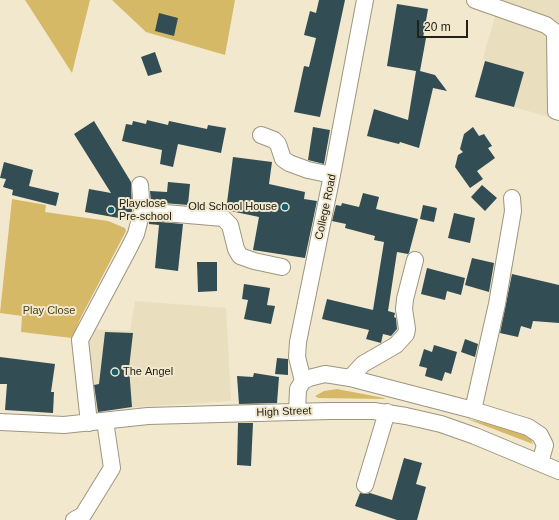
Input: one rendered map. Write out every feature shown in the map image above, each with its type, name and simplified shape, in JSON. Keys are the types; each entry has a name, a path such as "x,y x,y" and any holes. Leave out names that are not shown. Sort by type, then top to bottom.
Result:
{"street":[{"name":"College Road","path":"304,381 297,357 298,342 332,175 365,0"},
{"path":"475,0 546,25 555,32 556,111 559,112"},
{"path":"261,135 274,140 278,144 283,159 289,163 308,170 332,175"},
{"path":"88,423 80,340 130,248 136,234 142,211 140,185"},
{"path":"473,410 497,304 513,211 512,198"},
{"path":"142,211 218,217 228,222 240,256 254,261 282,267"},
{"path":"350,378 363,364 396,345 406,334 407,329 404,309 405,299 415,260"},
{"path":"297,412 298,389 304,381 317,375 325,374 350,378 473,410 528,427 540,435 545,445 540,463"},
{"name":"High Street","path":"0,422 64,425 148,416 297,412 387,412 441,424 476,436 559,471"},
{"path":"366,485 387,412"},
{"path":"74,520 83,515 112,468 105,421"}],"shaded area":[{"path":"500,0 559,0 559,120 514,107 524,72 485,61 483,58"},
{"path":"135,301 226,308 231,401 134,407 96,413 90,386 89,345 91,329 130,331"}],"green space":[{"path":"25,0 90,0 72,73"},
{"path":"112,0 235,0 225,55 146,32"},
{"name":"Play Close","path":"12,199 46,205 45,212 108,221 125,228 126,231 81,317 72,338 21,332 22,316 0,313"},
{"path":"337,389 385,399 318,398 315,396 324,391"},
{"path":"467,419 506,427 524,434 531,439 533,444"}],"building":[{"path":"319,0 345,0 320,117 294,112 304,66 309,67 316,38 304,35 310,11 316,13"},
{"path":"397,4 428,9 423,38 426,38 420,71 435,75 447,91 433,88 419,148 400,142 399,144 367,136 374,109 408,120 416,71 387,66"},
{"path":"159,13 178,18 174,36 155,31"},
{"path":"155,52 162,72 148,76 141,57"},
{"path":"485,61 524,72 514,107 475,97"},
{"path":"147,120 168,125 169,121 207,129 208,125 226,128 221,153 178,144 173,167 160,164 162,150 122,141 126,124 132,125 133,121 146,124"},
{"path":"94,121 131,182 132,210 130,220 85,212 89,189 111,193 74,134"},
{"path":"313,127 330,130 324,164 308,160"},
{"path":"473,127 479,136 484,134 492,146 488,148 495,158 477,171 483,179 470,188 455,167 458,155 463,152 460,149 464,134"},
{"name":"Old School House","path":"233,157 272,162 269,184 305,192 304,199 317,201 305,258 253,250 259,217 226,210"},
{"path":"4,162 33,170 29,186 59,193 56,206 12,195 13,190 3,187 6,179 0,178"},
{"path":"168,182 190,184 188,205 151,202 150,191 167,192"},
{"path":"482,185 497,198 485,211 471,197"},
{"path":"363,193 379,197 376,209 418,219 409,253 397,252 388,311 395,313 394,317 396,318 397,329 391,336 383,334 381,343 366,339 369,330 322,319 327,299 373,310 384,242 374,240 375,236 345,228 346,224 332,221 336,205 341,206 342,203 359,207"},
{"path":"423,205 437,208 434,222 420,219"},
{"path":"454,213 475,218 470,243 448,238"},
{"path":"149,221 183,224 178,271 155,268 159,225 149,224"},
{"path":"472,258 494,263 489,292 465,285"},
{"path":"197,262 217,262 217,291 198,292"},
{"path":"427,268 465,278 461,295 447,291 445,300 421,294"},
{"path":"512,274 559,285 559,323 533,321 531,329 521,326 518,337 500,333"},
{"path":"244,284 270,288 267,305 275,306 271,324 244,319 248,300 242,299"},
{"name":"The Angel","path":"105,332 133,333 129,368 132,407 98,412 94,385 99,384"},
{"path":"465,339 478,344 475,357 461,352"},
{"path":"434,345 457,352 451,374 445,372 442,381 425,376 427,368 419,366 424,349 432,352"},
{"path":"0,357 55,364 51,392 54,392 53,413 5,410 7,384 0,384"},
{"path":"277,358 288,359 288,375 275,374"},
{"path":"254,373 279,377 277,403 239,404 237,376 253,377"},
{"path":"238,423 253,423 251,466 237,465"},
{"path":"404,458 422,463 416,484 426,487 417,520 397,520 355,506 360,493 370,493 392,500"}],"place":[{"name":"Old School House","path":"285,207"},
{"name":"Playclose Pre-school","path":"111,210"},
{"name":"The Angel","path":"115,372"}]}
